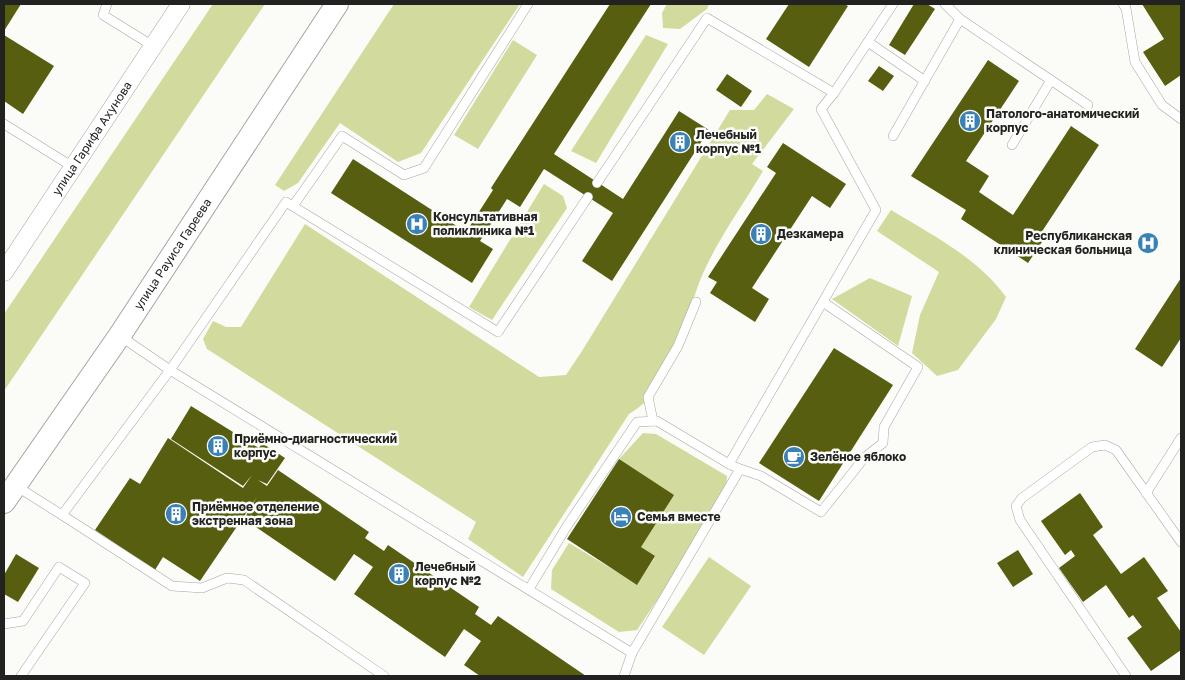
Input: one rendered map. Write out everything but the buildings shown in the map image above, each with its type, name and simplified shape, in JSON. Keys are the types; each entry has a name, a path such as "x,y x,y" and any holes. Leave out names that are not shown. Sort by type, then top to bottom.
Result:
{"street":[{"name":"улица Гарифа Ахунова","path":"4,272 181,4"},
{"name":"улица Рауиса Гареева","path":"10,494 120,335 337,4"}],"lane":[{"path":"107,4 103,15 152,46"},
{"path":"293,206 342,136 404,175 424,168 528,4"},
{"path":"729,464 876,210 822,109 893,4"},
{"path":"945,4 960,19 1088,105"},
{"path":"1123,4 1126,8 1135,62 1162,105 1181,119"},
{"path":"597,183 707,18 834,93"},
{"path":"893,136 960,19"},
{"path":"868,42 925,80"},
{"path":"1012,145 1051,80"},
{"path":"4,124 73,167"},
{"path":"62,515 170,370 286,202 498,332 588,197"},
{"path":"652,420 648,397 678,346 696,302"},
{"path":"528,589 567,526 637,422 657,420 729,464 761,476 821,512 865,456 883,443 884,427 918,367 823,302"},
{"path":"120,335 170,370 632,652"},
{"path":"1146,492 1181,438"},
{"path":"1126,676 1020,520 1016,506 1022,498 1092,447 1105,445 1116,450 1181,542"},
{"path":"624,676 632,652 740,469"},
{"path":"10,494 62,515 172,586 202,588 227,578 244,580 384,676"},
{"path":"4,624 23,621 59,567 85,583 21,676"}],"green space":[{"path":"213,4 265,4 4,391 4,314"},
{"path":"394,4 520,4 421,153 398,162 340,123 298,183 284,191 275,185"},
{"path":"667,4 709,4 707,9 680,29 663,28 662,13"},
{"path":"646,35 668,44 596,163 571,151"},
{"path":"513,40 537,55 478,149 454,135"},
{"path":"767,94 794,109 752,164 763,171 711,256 697,289 670,368 660,385 647,401 629,414 523,577 468,539 476,522 207,349 203,339 213,321 226,327 241,327 305,224 539,377 566,375 730,110 754,110"},
{"path":"544,184 563,196 567,208 492,320 469,307"},
{"path":"891,210 968,258 982,270 1006,297 996,319 958,370 937,376 912,353 920,315 939,272 877,231"},
{"path":"870,278 912,296 898,346 832,299"},
{"path":"643,433 656,434 727,476 726,498 637,630 619,632 551,589 552,570 569,543 637,584 655,557 641,547 619,459"},
{"path":"709,557 751,586 704,655 662,627"}],"place":[{"name":"Патолого-анатомический корпус","path":"970,121"},
{"name":"Лечебный корпус №1","path":"680,142"},
{"name":"Консультативная поликлиника №1","path":"417,224"},
{"name":"Дезкамера","path":"761,234"},
{"name":"Республиканская клиническая больница","path":"1148,243"},
{"name":"Приёмно-диагностический корпус","path":"218,446"},
{"name":"Зелёное яблоко","path":"794,457"},
{"name":"Приёмное отделение экстренная зона","path":"176,514"},
{"name":"Семья вместе","path":"621,517"},
{"name":"Лечебный корпус №2","path":"399,574"}]}
